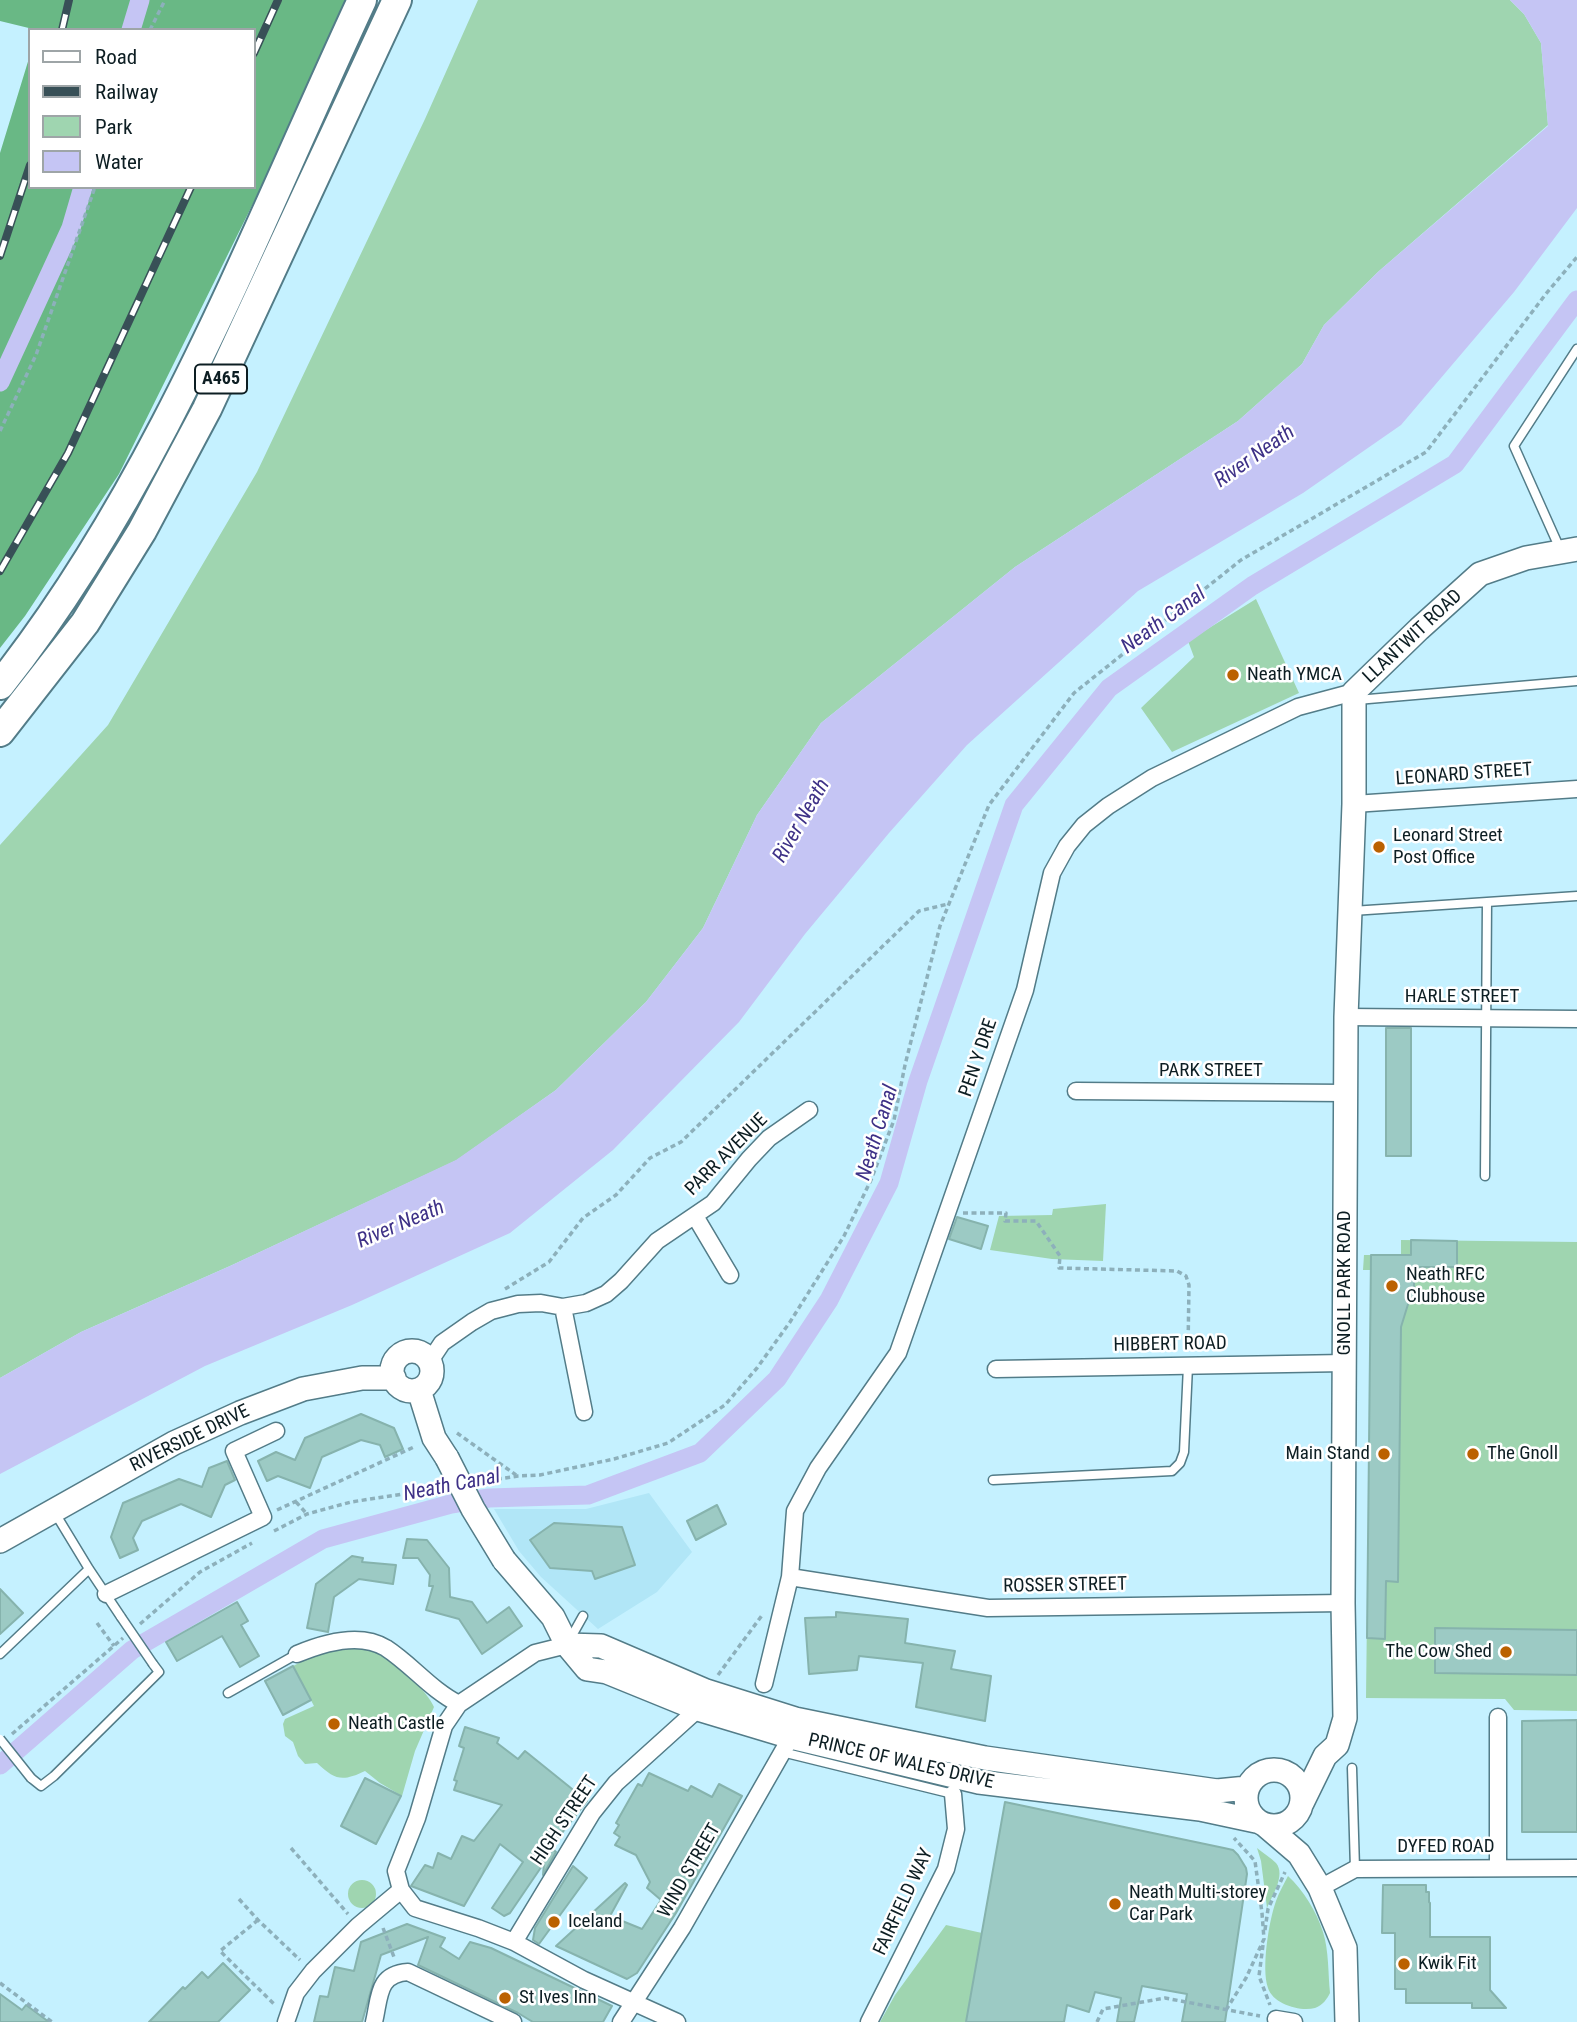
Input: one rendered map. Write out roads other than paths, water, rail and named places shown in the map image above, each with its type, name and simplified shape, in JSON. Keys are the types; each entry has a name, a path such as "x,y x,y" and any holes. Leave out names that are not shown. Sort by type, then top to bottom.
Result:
{"highway":[{"name":"A465","path":"0,685 31,645 89,559 158,436 220,312 362,0"},
{"name":"A465","path":"0,732 85,623 142,531 208,409 397,0"}],"main road":[{"name":"LLANTWIT ROAD","path":"1354,804 1354,696 1480,574 1526,558 1569,550"},
{"name":"GNOLL PARK ROAD","path":"1299,1854 1300,1808 1325,1756 1338,1745 1345,1718 1343,1603 1346,1017 1354,804"},
{"path":"394,1378 393,1365 396,1359 407,1352 420,1353 430,1361 432,1375 419,1390 447,1458 504,1560 553,1617 567,1644"},
{"name":"RIVERSIDE DRIVE","path":"0,1541 174,1443 240,1413 303,1390 362,1378 394,1378 401,1388 419,1390"},
{"name":"PRINCE OF WALES DRIVE","path":"567,1644 601,1646 787,1745 951,1785 979,1782 1200,1809 1261,1823"},
{"name":"PRINCE OF WALES DRIVE","path":"702,1700 985,1759 1217,1791 1247,1788"},
{"path":"1286,1772 1325,1756"},
{"path":"1261,1823 1274,1827 1283,1825 1292,1821 1300,1808 1302,1794 1299,1785 1294,1777 1286,1772 1268,1770 1252,1780 1247,1788 1246,1806 1250,1814 1261,1823 1299,1854 1320,1888 1345,1948 1347,2022"}],"street":[{"name":"PEN Y DRE","path":"764,1684 790,1577 795,1511 818,1468 898,1353 1026,990 1052,873 1067,846 1084,825 1152,778 1298,707 1354,696"},
{"name":"LEONARD STREET","path":"1354,804 1577,789"},
{"name":"HARLE STREET","path":"1346,1017 1577,1019"},
{"name":"PARK STREET","path":"1076,1091 1346,1093"},
{"name":"PARR AVENUE","path":"430,1361 442,1343 491,1311 519,1304 541,1303 564,1307 586,1303 606,1294 657,1241 713,1203 769,1138 809,1110"},
{"path":"695,1216 730,1275"},
{"path":"564,1307 584,1412"},
{"name":"HIBBERT ROAD","path":"996,1369 1345,1363"},
{"name":"RIVERSIDE DRIVE","path":"106,1594 263,1517 234,1451 276,1431"},
{"name":"ROSSER STREET","path":"790,1577 988,1608 1343,1603"},
{"path":"297,1654 319,1644 365,1641 384,1647 442,1695 459,1704"},
{"path":"567,1644 535,1653 459,1704 444,1726 417,1818 396,1871 401,1890 415,1908 514,1942 584,1980 677,2022"},
{"name":"HIGH STREET","path":"514,1942 592,1813 616,1783 702,1700"},
{"path":"1498,1717 1498,1868"},
{"name":"WIND STREET","path":"621,2022 682,1928 787,1745"},
{"name":"FAIRFIELD WAY","path":"869,2022 946,1869 956,1829 951,1785"},
{"name":"DYFED ROAD","path":"1320,1888 1355,1869 1577,1868"},
{"path":"287,2018 296,1993 313,1971 401,1890"},
{"path":"374,2022 384,1982 396,1973 408,1972 513,2022"},
{"path":"1276,2019 1294,2022"}],"lane":[{"path":"1569,550 1514,446 1577,349"},
{"path":"1354,696 1577,681"},
{"path":"1349,912 1577,896"},
{"path":"1485,1176 1487,902"},
{"path":"993,1480 1172,1471 1180,1463 1184,1452 1188,1366"},
{"path":"0,1739 31,1778 41,1786 159,1672 89,1569 53,1510"},
{"path":"0,1654 89,1569"},
{"path":"567,1644 583,1616"},
{"path":"228,1693 297,1654"},
{"path":"1352,1768 1355,1869"}],"water":[{"name":"River Neath","path":"1510,0 1577,0 1577,208 1514,292 1401,425 1303,493 1138,591 967,745 805,934 739,1022 613,1150 510,1233 352,1305 205,1366 0,1474 0,1378 81,1332 230,1266 456,1160 556,1090 646,1002 703,928 757,815 821,723 1015,567 1238,421 1302,364 1324,325 1379,271 1548,126 1541,43 1524,14"}],"waterway":[{"path":"132,28 140,0"},
{"path":"0,382 71,228 82,189"},
{"name":"Neath Canal","path":"0,1765 132,1650 323,1539 451,1504 489,1498 588,1495 700,1453 777,1379 829,1300 889,1183 918,1081 1014,805 1109,688 1252,586 1455,464 1577,300"}],"railway":[{"path":"62,28 69,0"},
{"path":"256,49 278,0"},
{"path":"0,256 28,171"},
{"path":"0,571 68,453 190,189"}],"place":[{"name":"Neath YMCA","path":"1233,675"},
{"name":"Leonard Street Post Office","path":"1379,847"},
{"name":"Neath RFC Clubhouse","path":"1392,1286"},
{"name":"Main Stand","path":"1384,1454"},
{"name":"The Gnoll","path":"1473,1454"},
{"name":"The Cow Shed","path":"1506,1652"},
{"name":"Neath Castle","path":"334,1724"},
{"name":"Neath Multi-storey Car Park","path":"1115,1904"},
{"name":"Iceland","path":"554,1922"},
{"name":"Kwik Fit","path":"1404,1964"},
{"name":"St Ives Inn","path":"505,1998"}]}
